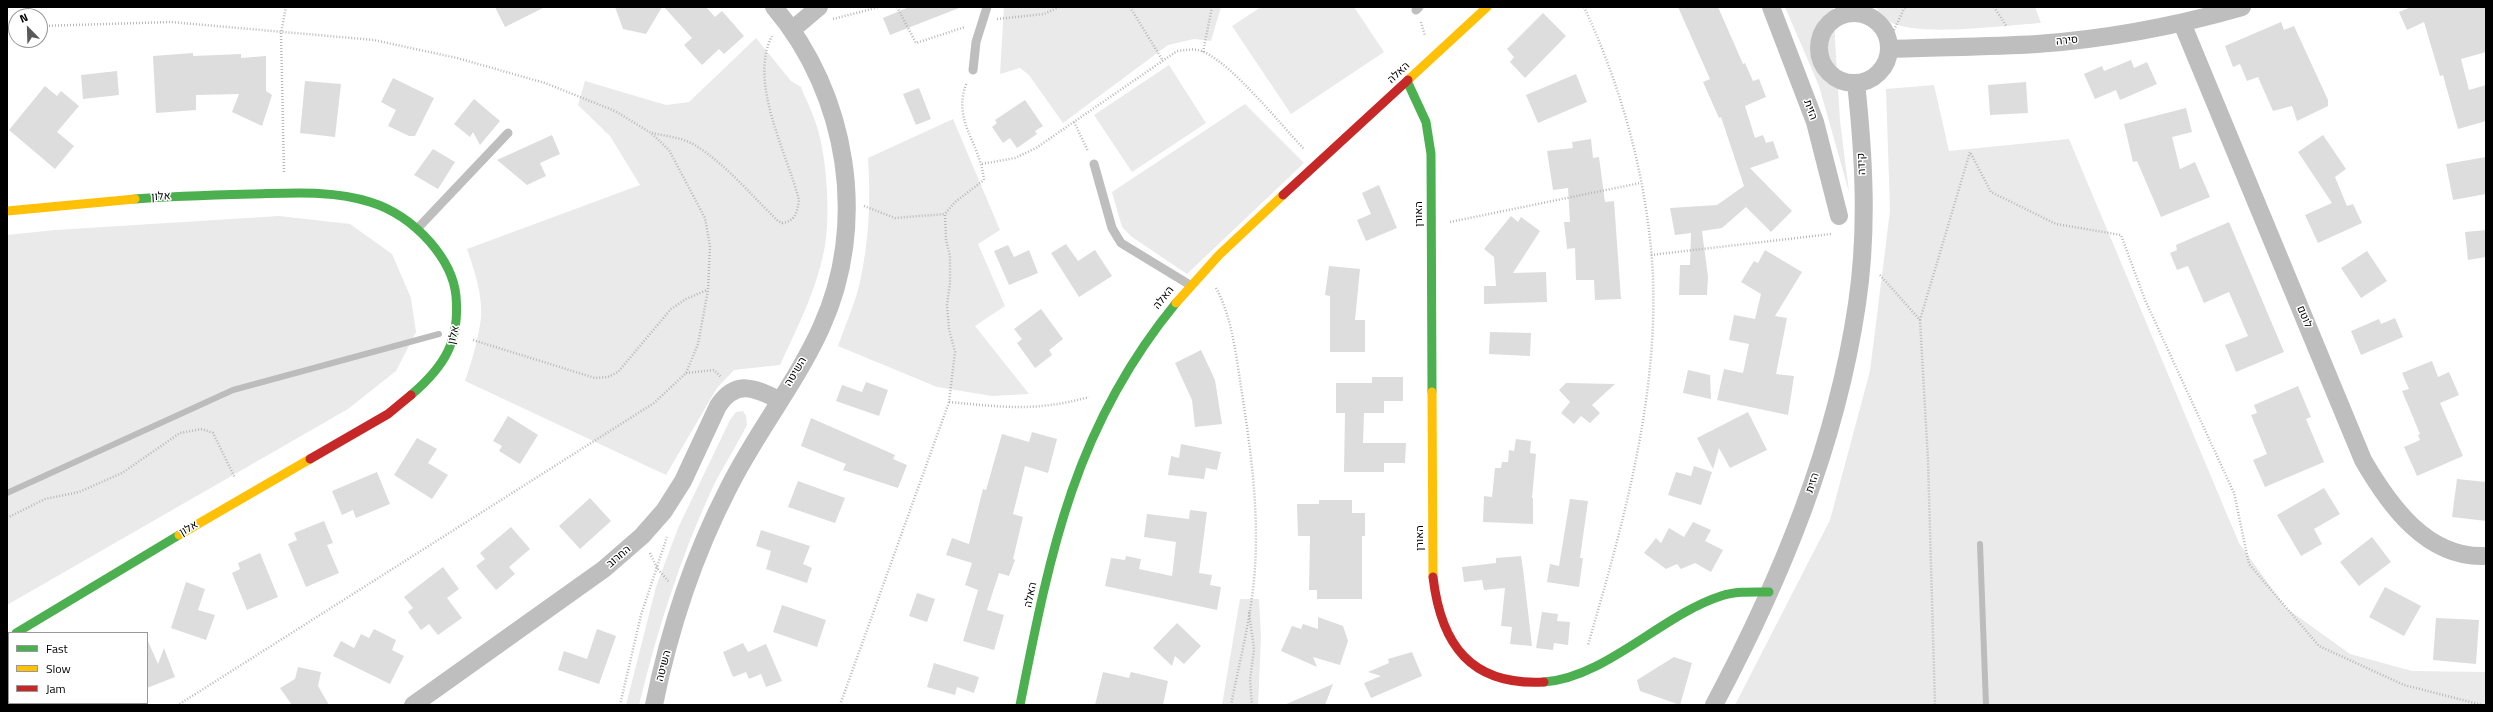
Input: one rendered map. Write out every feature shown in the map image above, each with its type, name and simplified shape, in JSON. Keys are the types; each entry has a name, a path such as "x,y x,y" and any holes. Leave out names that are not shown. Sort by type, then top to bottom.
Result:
{"street":[{"path":"783,17 819,7"},
{"name":"האלה","path":"1020,705 1063,512 1092,435 1115,390 1163,318 1190,285 1206,269 1487,7"},
{"name":"הזית","path":"1771,7 1815,122 1839,216"},
{"name":"סירה","path":"1888,46 2037,44 2134,32 2182,23 2242,7"},
{"path":"1850,10 1875,20 1883,28 1888,46 1886,61 1880,71 1872,78 1856,83 1838,79 1829,72 1822,63 1819,52 1824,30 1832,21 1850,10"},
{"name":"השיטה","path":"654,705 674,626 703,543 726,492 779,400 799,370 821,328 837,285 846,243 848,200 843,157 832,114 816,72 783,17"},
{"name":"לוטם","path":"2182,23 2363,460 2381,491 2399,515 2420,533 2440,546 2461,553 2486,556"},
{"name":"האורן","path":"1407,81 1419,104 1429,131 1431,154 1432,569 1436,603 1446,632 1462,655 1482,672 1506,681 1533,684 1563,680 1594,667 1701,604 1738,592 1769,592"},
{"name":"קידה","path":"1856,83 1863,185 1862,243"},
{"name":"אלון","path":"7,211 145,198 285,193 331,194 372,202 408,221 435,247 453,278 459,313 451,349 428,383 388,414 101,580 18,632"},
{"name":"הזית","path":"1714,705 1792,544 1833,418 1848,359 1857,303 1862,243"},
{"path":"734,390 752,389 779,400"},
{"name":"החרוב","path":"413,705 604,569 642,536 674,496 718,406 728,394 734,390"}],"lane":[{"path":"973,70 976,42 987,7"},
{"path":"417,229 508,133"},
{"path":"1094,164 1112,228 1121,243 1190,285"}],"path":[{"path":"285,193 281,32 286,7"},
{"path":"1130,7 1163,61"},
{"path":"1203,52 1212,7"},
{"path":"1580,672 1620,529 1638,447 1648,378 1652,316 1651,255 1640,183 1622,101 1605,52 1584,7"},
{"path":"1888,46 1904,7"},
{"path":"1417,8 1433,57"},
{"path":"651,132 679,138 693,145 726,170 778,221 782,223 792,220 796,214 799,200 766,92 764,63 769,41 783,17"},
{"path":"982,164 1015,158 1036,148 1177,51 1193,49 1203,52 1223,64 1318,164"},
{"path":"840,705 949,402 955,352 949,329 947,305 950,283 950,256 946,240 945,214 955,202 984,180 982,164 963,120 961,97 973,70"},
{"path":"1074,122 1094,164"},
{"path":"1935,705 1928,460 1920,320 1970,152 1991,192 2056,224 2121,235 2145,300 2234,493 2249,564 2319,646 2404,685 2482,705"},
{"path":"1431,226 1640,183"},
{"path":"848,200 894,218 945,214"},
{"path":"1651,255 1862,243 1920,320"},
{"path":"1206,269 1222,298 1235,351 1253,464 1256,532 1254,581 1231,705"},
{"path":"454,334 595,378 608,377 618,372 671,309 686,299 708,290"},
{"path":"686,374 714,370 734,390"},
{"path":"949,402 1021,409 1059,405 1115,390"},
{"path":"7,518 45,500 79,492 122,473 180,433 202,428 213,433 245,497"},
{"path":"620,705 641,615 669,529"},
{"path":"642,536 657,568 683,599"},
{"path":"1248,610 1254,649 1250,680 1252,705"}],"shaded area":[{"path":"1004,7 1221,7 1211,41 1194,39 1168,45 1063,123 1029,75 1020,68 1000,74"},
{"path":"1261,7 1354,7 1384,52 1291,114 1232,26"},
{"path":"1785,7 1833,7 1840,121 1849,192 1819,86"},
{"path":"1877,7 2035,7 2041,23 1985,28 1939,30 1919,29 1901,26 1888,21 1881,15"},
{"path":"756,38 791,81 801,87 817,127 823,155 827,189 826,238 821,266 805,309 780,365 734,370 717,388 666,475 465,381 481,318 481,301 467,249 640,185 610,136 578,105 585,81 666,105 689,102"},
{"path":"1169,65 1206,123 1132,172 1094,115"},
{"path":"1934,85 1949,151 2069,139 2239,543 2286,608 2350,654 2412,671 2486,672 2486,705 1735,705 1830,520 1870,371 1890,211 1886,89"},
{"path":"1245,104 1304,163 1187,274 1132,237 1122,227 1112,192"},
{"path":"953,119 1000,230 978,244 1005,306 975,326 1029,394 992,396 937,387 838,346 857,294 865,254 869,206 868,158"},
{"path":"279,216 350,224 392,254 411,298 416,332 396,371 348,409 7,605 7,235 55,230"},
{"path":"743,411 746,416 747,425 720,473 700,515 670,595 639,705 626,705 656,587 678,528 730,420 736,412"},
{"path":"1240,599 1259,599 1261,637 1258,705 1222,705"}],"building":[{"path":"495,7 545,7 505,27"},
{"path":"615,7 662,7 646,34 623,29"},
{"path":"664,7 706,7 715,17 722,11 744,36 724,54 719,49 702,65 684,45 692,38"},
{"path":"909,7 959,8 890,35 883,18"},
{"path":"1678,7 1718,7 1743,64 1745,63 1753,81 1759,79 1766,97 1745,106 1755,138 1763,135 1766,143 1773,141 1779,158 1750,168 1792,211 1771,232 1746,207 1722,228 1702,231 1708,277 1707,295 1679,295 1680,265 1690,265 1691,233 1675,235 1670,208 1717,205 1744,186 1721,117 1719,118 1703,82 1710,79"},
{"path":"2411,7 2486,7 2486,52 2461,59 2469,90 2486,85 2486,121 2458,129 2443,75 2440,76 2424,22 2407,30 2399,12"},
{"path":"1543,13 1566,36 1525,78 1510,62 1514,57 1507,49"},
{"path":"2281,22 2284,30 2294,26 2328,100 2328,106 2297,121 2292,106 2273,111 2258,77 2247,81 2240,64 2233,67 2225,46"},
{"path":"193,53 193,56 241,54 241,58 266,56 266,91 272,95 262,126 232,112 239,94 196,95 196,110 156,113 153,56"},
{"path":"2131,60 2134,68 2147,62 2157,84 2120,100 2116,90 2095,99 2084,74 2102,66 2104,71"},
{"path":"117,71 119,95 83,99 81,75"},
{"path":"1576,74 1587,102 1538,123 1526,95"},
{"path":"393,78 434,98 415,136 409,136 388,126 396,110 381,102"},
{"path":"305,81 341,84 335,137 300,133"},
{"path":"2026,82 2028,113 1990,115 1988,85"},
{"path":"45,86 57,96 61,91 79,106 57,132 74,146 55,169 9,130"},
{"path":"919,88 931,119 916,125 903,94"},
{"path":"474,99 500,121 480,145 473,132 470,137 454,124"},
{"path":"1025,100 1043,126 1035,131 1037,134 1017,148 1010,138 1003,143 992,127 997,123 995,120"},
{"path":"2186,108 2192,132 2172,137 2180,169 2195,162 2210,197 2161,217 2137,161 2133,162 2124,124"},
{"path":"552,135 560,154 540,163 546,176 527,185 497,160"},
{"path":"2323,135 2346,169 2335,177 2347,206 2353,204 2362,223 2318,243 2305,215 2332,203 2298,152"},
{"path":"1591,139 1593,158 1599,157 1605,202 1614,201 1621,299 1595,300 1594,280 1576,280 1575,248 1567,249 1564,222 1570,222 1568,188 1553,190 1547,151 1573,148 1572,142"},
{"path":"433,149 455,162 438,189 414,175"},
{"path":"2486,157 2486,194 2453,200 2446,164"},
{"path":"1379,185 1397,228 1366,241 1357,220 1371,214 1362,193"},
{"path":"1511,216 1518,222 1521,217 1540,231 1513,273 1546,272 1547,302 1484,304 1484,286 1496,286 1494,257 1484,249"},
{"path":"2229,222 2284,352 2236,372 2225,345 2248,336 2229,292 2204,303 2188,266 2177,270 2170,253 2177,250 2176,245"},
{"path":"2486,230 2486,257 2468,260 2465,232"},
{"path":"1066,244 1078,261 1095,250 1112,276 1079,297 1051,253"},
{"path":"1008,245 1014,257 1029,250 1038,273 1009,285 994,251"},
{"path":"1765,250 1802,272 1775,316 1787,318 1776,374 1794,376 1788,415 1717,400 1724,369 1743,373 1749,344 1729,340 1734,315 1755,319 1761,294 1741,282 1754,261 1758,263"},
{"path":"2367,251 2387,281 2361,298 2341,268"},
{"path":"1329,266 1360,269 1355,320 1365,320 1365,352 1330,352 1330,296 1325,295"},
{"path":"1041,309 1063,339 1049,350 1052,355 1035,368 1017,343 1022,339 1014,329"},
{"path":"2395,318 2403,337 2361,355 2351,331 2379,319 2381,324"},
{"path":"1490,332 1531,333 1530,356 1489,354"},
{"path":"1201,350 1215,380 1222,424 1195,427 1192,400 1175,363"},
{"path":"2432,361 2438,377 2449,372 2459,395 2440,403 2463,456 2417,476 2404,447 2420,440 2418,435 2420,434 2402,391 2409,389 2402,373"},
{"path":"1688,370 1710,375 1711,399 1683,393"},
{"path":"1372,377 1403,377 1403,401 1384,401 1384,413 1364,413 1363,443 1406,443 1405,463 1384,463 1384,472 1344,472 1345,413 1336,413 1336,383 1372,383"},
{"path":"866,382 888,390 879,416 836,401 842,385 862,392"},
{"path":"1566,383 1615,384 1592,405 1600,413 1590,423 1581,416 1574,424 1561,413 1570,402 1559,390"},
{"path":"2298,386 2311,417 2306,419 2324,462 2265,487 2253,460 2267,454 2251,415 2257,413 2254,405"},
{"path":"1748,412 1767,450 1730,468 1719,448 1713,469 1697,438"},
{"path":"508,416 538,435 520,464 499,451 502,446 493,441"},
{"path":"811,418 895,455 893,459 907,465 898,488 843,470 846,464 801,446"},
{"path":"1032,432 1057,439 1048,473 1025,466 1013,514 1023,517 1013,559 1015,560 1009,576 999,573 987,610 1004,615 994,650 963,641 978,590 965,585 972,563 946,555 952,538 969,544 983,489 986,490 1002,434 1029,442"},
{"path":"417,438 437,449 428,463 448,475 432,499 394,475"},
{"path":"1516,439 1531,441 1530,453 1536,454 1532,498 1533,524 1483,522 1484,496 1492,497 1495,468 1501,468 1502,462 1508,462 1509,450 1514,451"},
{"path":"1181,444 1221,452 1217,470 1206,468 1204,479 1168,475 1171,456 1179,458"},
{"path":"1694,466 1712,472 1701,505 1668,495 1676,472 1691,476"},
{"path":"377,472 390,504 356,518 353,510 342,515 332,491"},
{"path":"2457,479 2486,482 2486,521 2452,517"},
{"path":"798,481 845,498 835,523 788,507"},
{"path":"2324,488 2340,514 2314,529 2322,544 2301,556 2277,515"},
{"path":"590,498 611,521 580,549 559,526"},
{"path":"1570,499 1588,501 1580,558 1583,558 1579,587 1547,582 1550,564 1559,566"},
{"path":"1319,500 1352,500 1352,513 1365,513 1365,536 1362,536 1362,599 1317,599 1317,590 1309,590 1310,536 1298,536 1297,504 1319,504"},
{"path":"1190,510 1207,512 1199,573 1212,575 1210,585 1221,587 1217,610 1105,586 1111,558 1125,560 1126,556 1141,559 1139,569 1172,576 1176,542 1144,537 1147,514 1189,519"},
{"path":"324,521 333,543 327,545 339,573 306,587 288,544 297,540 294,533"},
{"path":"1693,522 1711,530 1705,541 1723,550 1711,572 1695,563 1681,569 1677,564 1666,569 1644,553 1656,538 1661,543 1669,528 1684,537"},
{"path":"511,527 530,549 509,567 515,574 496,590 476,566 485,559 480,553"},
{"path":"761,530 810,546 803,564 812,568 807,583 766,569 771,551 756,546"},
{"path":"2372,537 2391,562 2359,586 2340,562"},
{"path":"260,553 278,597 247,610 232,573 240,569 238,563"},
{"path":"1521,556 1532,646 1510,644 1512,627 1501,626 1505,588 1484,590 1482,580 1464,582 1462,567 1496,563 1496,558"},
{"path":"443,567 459,589 447,598 462,618 438,635 429,624 421,630 408,612 413,608 404,597"},
{"path":"186,582 205,589 198,610 215,615 206,640 171,628"},
{"path":"2385,587 2421,606 2404,636 2369,617"},
{"path":"917,593 935,599 927,622 909,616"},
{"path":"782,605 826,620 817,647 773,632"},
{"path":"1542,612 1558,614 1557,621 1570,622 1568,645 1554,643 1553,650 1536,648"},
{"path":"1318,617 1343,626 1348,641 1340,665 1313,657 1317,667 1281,651 1292,626 1301,629 1303,624 1318,629"},
{"path":"2436,618 2479,620 2476,664 2433,660"},
{"path":"1177,623 1201,646 1184,664 1175,656 1172,666 1153,648"},
{"path":"374,629 396,640 392,650 404,656 390,684 333,656 341,641 354,648 361,634 369,638"},
{"path":"597,629 616,636 599,684 558,670 564,651 587,659"},
{"path":"148,641 158,664 164,648 175,677 148,688"},
{"path":"743,643 748,652 766,644 782,681 766,687 761,674 749,679 746,672 733,677 723,652"},
{"path":"1412,652 1422,676 1371,698 1364,683 1381,676 1368,672 1389,663 1388,659"},
{"path":"1674,657 1692,663 1680,705 1640,691 1637,680"},
{"path":"934,663 979,677 974,693 957,687 955,695 927,687"},
{"path":"298,667 321,672 318,686 329,705 292,705 280,688 295,679"},
{"path":"1103,672 1129,678 1131,672 1168,681 1163,705 1095,705"},
{"path":"1333,684 1325,705 1284,705"}],"waterway":[{"path":"7,493 233,390 439,334"},
{"path":"1980,544 1986,705"}],"traffic: fast":[{"path":"1407,81 1426,122 1431,154 1432,392"},
{"path":"135,199 283,193 327,194 356,198 370,202 379,205 403,218 424,235 447,267 455,288 457,312 448,352 433,374 411,395"},
{"path":"1020,705 1031,649 1056,544 1071,494 1090,445 1113,397 1141,350 1176,303"},
{"path":"18,632 179,535"},
{"path":"1544,682 1567,678 1589,670 1677,617 1699,605 1721,596 1727,594 1769,592"}],"traffic: slow":[{"path":"1408,80 1487,7"},
{"path":"1176,303 1219,255 1283,195"},
{"path":"7,211 135,199"},
{"path":"1432,392 1433,577"},
{"path":"179,535 310,459"}],"traffic: jam":[{"path":"1283,195 1408,80"},
{"path":"310,459 388,414 411,395"},
{"path":"1433,577 1443,623 1452,641 1464,656 1479,668 1497,677 1519,681 1544,682"}]}
